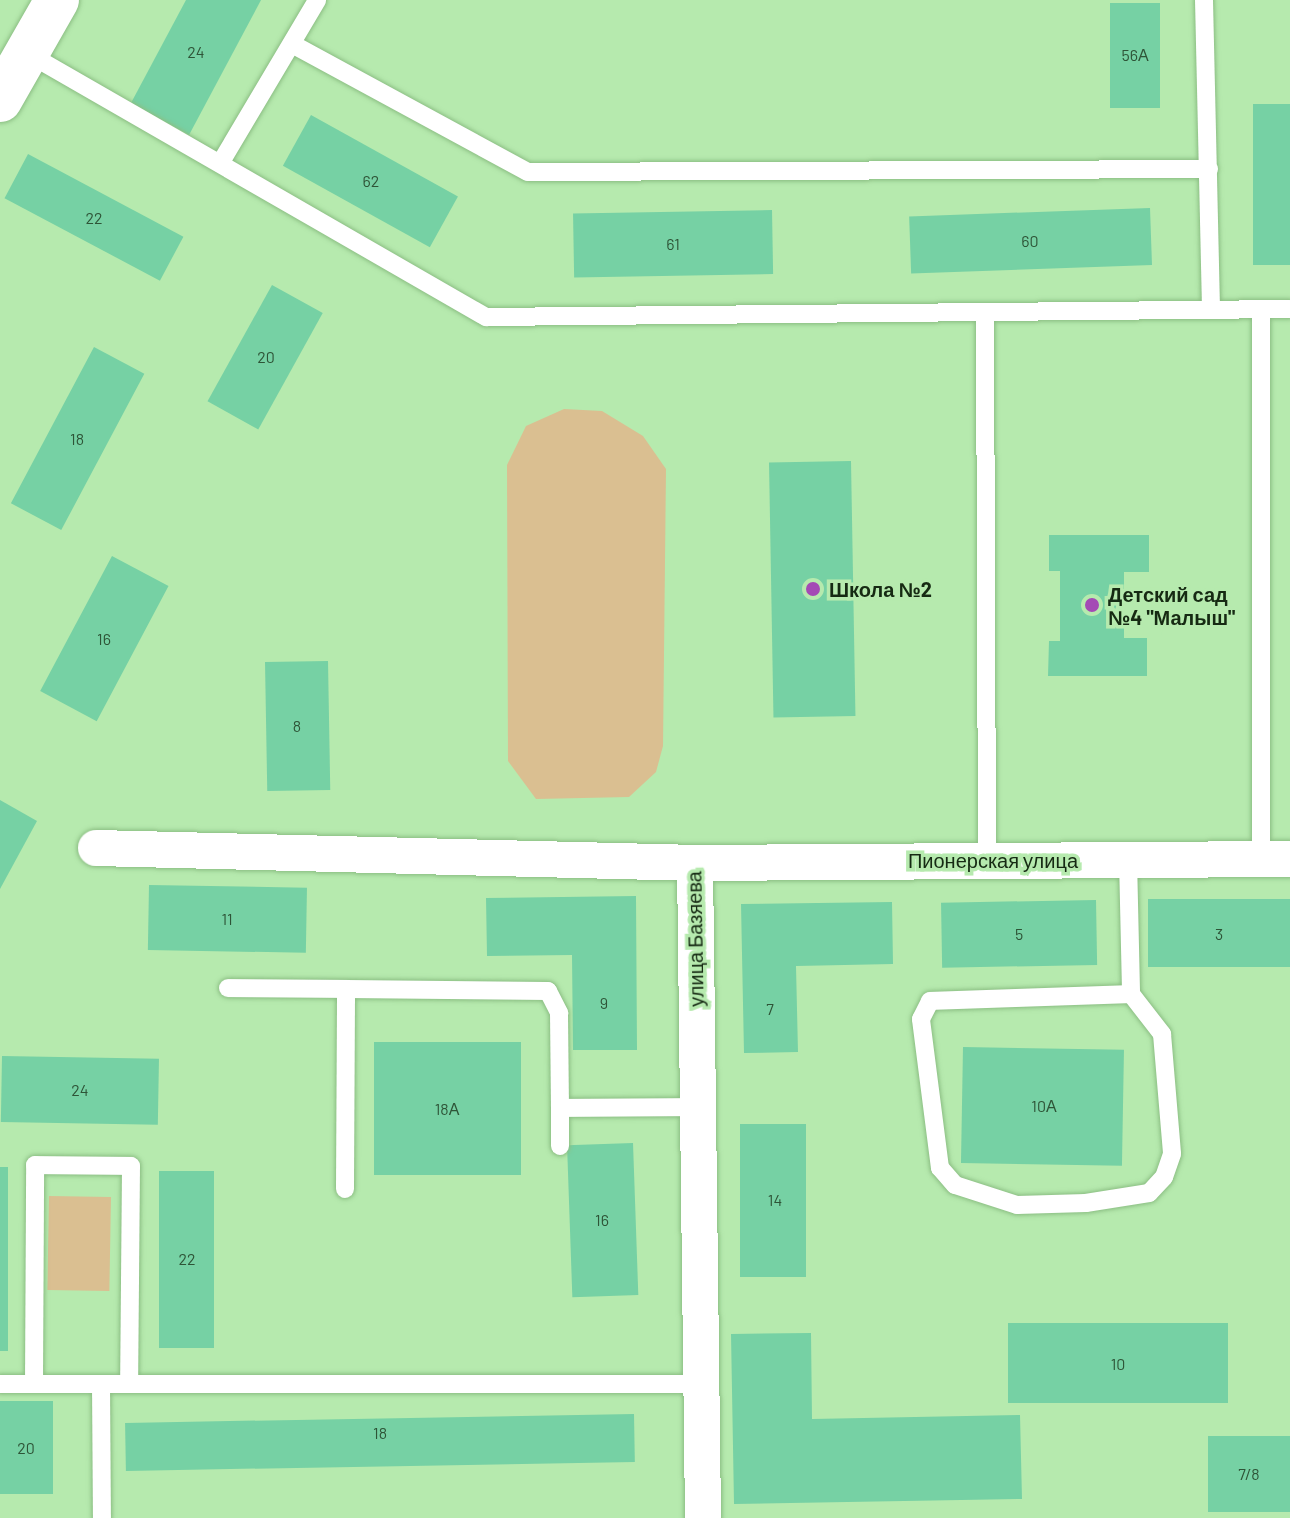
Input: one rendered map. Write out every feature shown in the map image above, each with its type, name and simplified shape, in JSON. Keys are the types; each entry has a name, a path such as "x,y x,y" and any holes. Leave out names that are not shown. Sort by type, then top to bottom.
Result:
{"street":[{"path":"0,100 57,0"},
{"name":"улица Базяева","path":"96,848 695,863 703,1518"},
{"name":"Пионерская улица","path":"695,863 1276,859"}],"lane":[{"path":"221,162 317,0"},
{"path":"1204,0 1211,309"},
{"path":"292,44 528,172 1209,169"},
{"path":"27,53 486,317 1290,309"},
{"path":"1261,309 1276,859"},
{"path":"985,314 987,860"},
{"path":"1128,859 1131,994 1162,1034 1172,1154 1164,1177 1149,1193 1086,1203 1017,1205 955,1185 940,1168 921,1019 930,1001 1131,994"},
{"path":"228,988 548,991 559,1013 560,1146"},
{"path":"345,1189 346,989"},
{"path":"560,1108 698,1107"},
{"path":"34,1384 35,1165 131,1166 129,1384"},
{"path":"0,1384 701,1384"},
{"path":"101,1384 102,1518"}],"shaded area":[{"path":"564,409 602,411 643,436 666,469 663,746 656,772 629,797 536,799 508,761 507,465 526,426"},
{"path":"49,1196 111,1197 109,1291 47,1290"}],"building":[{"path":"186,0 261,0 189,135 131,103"},
{"path":"1110,3 1160,3 1160,108 1110,108"},
{"path":"1253,104 1290,104 1290,265 1253,265"},
{"path":"311,115 458,196 430,247 283,166"},
{"path":"28,154 183,237 160,281 5,198"},
{"path":"1150,208 1152,265 911,273 909,216"},
{"path":"772,210 773,274 574,277 573,213"},
{"path":"272,285 323,313 258,429 208,401"},
{"path":"94,347 144,374 61,530 11,503"},
{"name":"Школа №2","path":"851,461 855,716 773,717 769,462"},
{"name":"Детский сад №4 \"Малыш\"","path":"1049,535 1149,535 1149,572 1124,572 1124,638 1147,638 1147,676 1048,676 1049,641 1060,641 1060,571 1049,571"},
{"path":"112,556 169,586 97,721 40,691"},
{"path":"328,661 330,790 267,791 265,662"},
{"path":"0,800 37,821 0,889"},
{"path":"149,885 307,888 306,953 148,950"},
{"path":"636,896 637,1050 573,1050 572,955 487,956 486,898"},
{"path":"1148,899 1290,899 1290,967 1148,967"},
{"path":"1096,900 1097,965 942,968 941,903"},
{"path":"892,902 893,964 796,966 798,1052 744,1053 741,904"},
{"path":"374,1042 521,1042 521,1175 374,1175"},
{"path":"963,1047 1124,1050 1122,1166 961,1163"},
{"path":"2,1056 159,1059 158,1125 1,1122"},
{"path":"740,1124 806,1124 806,1277 740,1277"},
{"path":"633,1143 638,1295 572,1297 567,1145"},
{"path":"0,1167 8,1167 8,1351 0,1351"},
{"path":"159,1171 214,1171 214,1348 159,1348"},
{"path":"1008,1323 1228,1323 1228,1403 1008,1403"},
{"path":"811,1333 812,1419 1020,1415 1022,1499 734,1504 731,1334"},
{"path":"0,1401 53,1401 53,1494 0,1494"},
{"path":"634,1414 635,1462 126,1471 125,1423"},
{"path":"1208,1436 1290,1436 1290,1512 1208,1512"}],"place":[{"name":"Школа №2","path":"813,589"},
{"name":"Детский сад №4 \"Малыш\"","path":"1092,605"}]}
